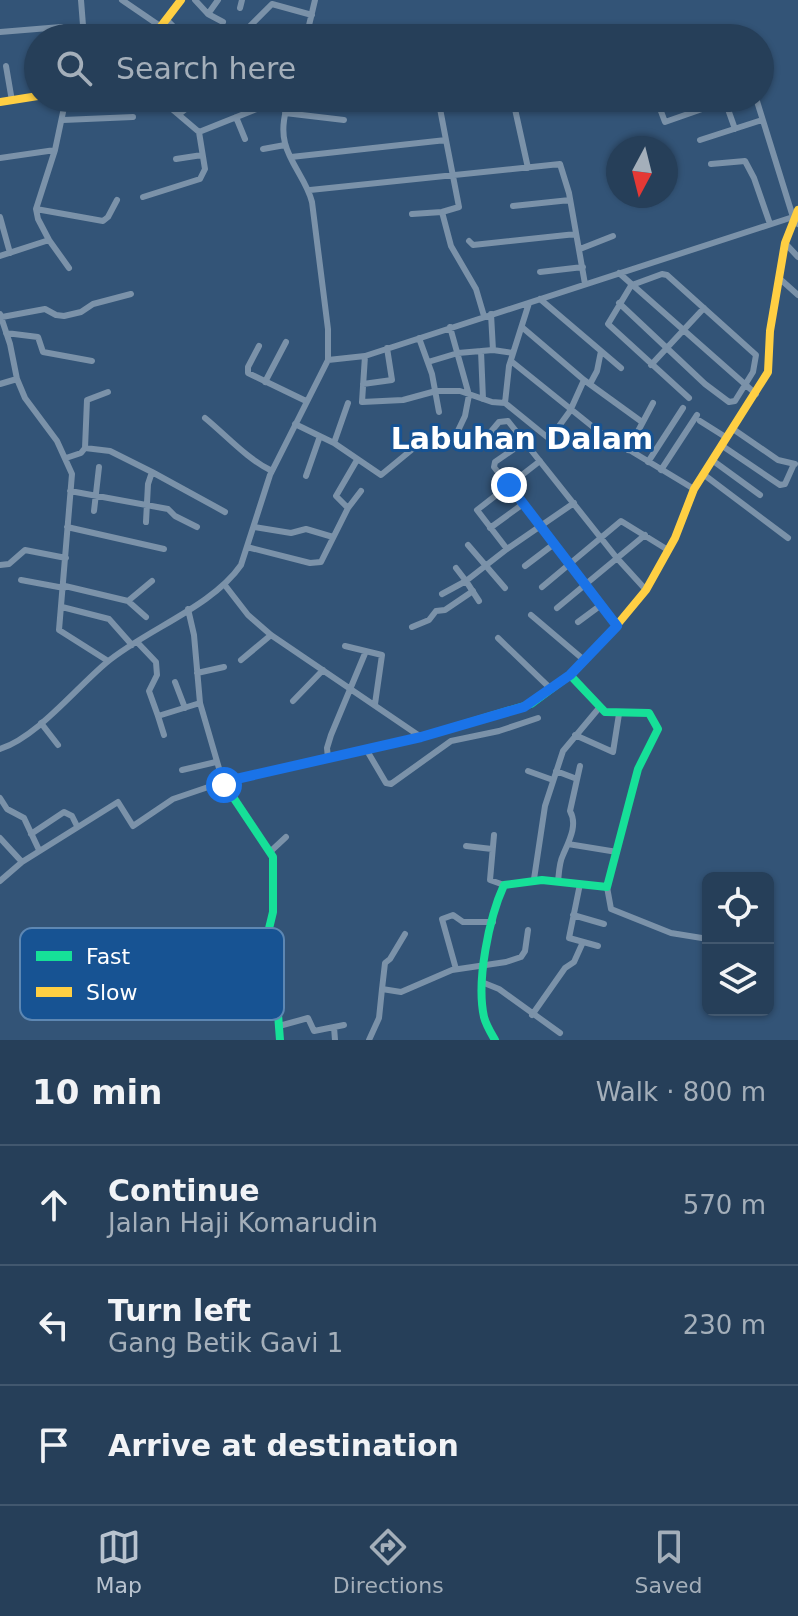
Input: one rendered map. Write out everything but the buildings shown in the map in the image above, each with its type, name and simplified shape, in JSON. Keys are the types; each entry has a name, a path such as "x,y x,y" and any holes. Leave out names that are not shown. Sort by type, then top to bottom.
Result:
{"street":[{"path":"81,0 83,24"},
{"path":"122,0 166,24"},
{"path":"163,22 180,0"},
{"path":"195,0 208,14 223,22"},
{"path":"208,14 218,0"},
{"path":"310,24 315,0"},
{"path":"252,24 272,4 312,15"},
{"path":"0,32 24,30"},
{"path":"6,66 12,101"},
{"path":"0,102 24,99"},
{"path":"64,112 36,209 49,240 69,268"},
{"path":"143,197 200,179 205,169 199,132 176,112"},
{"path":"199,132 249,112"},
{"path":"412,214 442,212 459,207 441,112"},
{"path":"514,112 528,168"},
{"path":"661,112 665,122 691,112"},
{"path":"729,112 735,129"},
{"path":"0,881 39,850 118,802 133,826 173,799 328,758 366,752 524,707 570,675 646,590 681,525 694,489 768,372 770,331 785,243 796,218 760,112"},
{"path":"0,749 29,735 108,661 224,584 241,565 272,471 328,360 328,329 310,190 285,145 285,113 344,120"},
{"path":"63,120 133,117"},
{"path":"236,117 245,139"},
{"path":"700,140 762,120"},
{"path":"291,157 446,140"},
{"path":"263,149 285,145"},
{"path":"0,158 55,150"},
{"path":"176,159 202,155"},
{"path":"711,164 745,161 770,224"},
{"path":"310,190 560,164 570,200 585,284"},
{"path":"36,209 103,221 117,200"},
{"path":"513,206 570,200"},
{"path":"442,212 451,246 487,315 493,350"},
{"path":"0,217 10,253"},
{"path":"328,360 365,356 796,218"},
{"path":"469,241 473,245 576,234"},
{"path":"580,249 613,236"},
{"path":"0,256 49,240"},
{"path":"785,243 798,257"},
{"path":"540,272 583,267"},
{"path":"619,273 756,394"},
{"path":"619,303 705,384 729,402 735,401 753,372 756,355 664,273 632,284 608,319 609,326 689,398"},
{"path":"779,278 798,295"},
{"path":"108,661 62,633 59,626 72,474 66,458 25,398 1,316 45,309 64,316 131,294"},
{"path":"540,299 621,368"},
{"path":"505,403 511,361 529,303"},
{"path":"651,365 704,308"},
{"path":"450,327 469,395 465,416 455,437"},
{"path":"523,328 587,382 642,422"},
{"path":"6,333 38,337 43,352 92,361"},
{"path":"419,338 436,391 439,412"},
{"path":"265,382 286,342"},
{"path":"0,346 10,344"},
{"path":"259,346 247,371 306,401"},
{"path":"363,384 392,380 387,348"},
{"path":"428,362 458,353 493,350 513,353"},
{"path":"481,351 483,399"},
{"path":"365,356 362,402 403,400 436,391 460,391 505,403 551,437 597,371 601,351"},
{"path":"511,361 570,411 694,489"},
{"path":"0,384 17,379"},
{"path":"66,458 81,453 85,448 85,404 90,398 108,392"},
{"path":"334,443 348,403"},
{"path":"628,450 653,403"},
{"path":"648,462 683,408"},
{"path":"205,418 243,449 253,462 272,471"},
{"path":"661,470 698,418 780,485 785,484 796,464 778,460 733,429"},
{"path":"478,447 499,422 508,421 646,590"},
{"path":"295,424 334,443 383,475 415,447"},
{"path":"306,476 320,436"},
{"path":"524,442 494,463 494,467 617,626"},
{"path":"85,448 110,451 225,512"},
{"path":"348,508 336,496 357,460"},
{"path":"712,460 760,495"},
{"path":"507,549 477,510 540,461"},
{"path":"94,511 99,467"},
{"path":"146,522 148,484 152,472"},
{"path":"703,474 788,538"},
{"path":"70,491 172,510 175,516 197,527"},
{"path":"247,547 317,563 326,555 348,508 361,491"},
{"path":"442,594 466,581 574,503"},
{"path":"490,528 523,504"},
{"path":"542,587 621,521 668,550"},
{"path":"67,527 164,549"},
{"path":"254,527 291,533 306,529 333,537"},
{"path":"557,608 645,535"},
{"path":"525,566 554,544"},
{"path":"468,545 505,588"},
{"path":"0,565 9,564 25,550 66,558"},
{"path":"456,568 479,601"},
{"path":"21,580 128,601 146,617"},
{"path":"128,601 152,581"},
{"path":"224,584 248,615 271,635 421,737"},
{"path":"412,627 429,620 436,611 445,610 473,591"},
{"path":"578,622 601,605"},
{"path":"62,607 109,619 156,662 157,675 149,691 164,735"},
{"path":"188,609 194,635 200,703 216,762 224,785 271,851 273,912 269,928"},
{"path":"531,615 584,660"},
{"path":"241,660 271,635"},
{"path":"498,638 551,689"},
{"path":"345,646 378,653 383,659 375,704"},
{"path":"328,758 331,735 353,689 366,651"},
{"path":"197,673 224,667"},
{"path":"293,701 323,670"},
{"path":"570,675 596,704 619,714 649,713 658,729 638,769 607,887 611,909 671,933 702,938"},
{"path":"175,682 185,708"},
{"path":"158,716 200,703"},
{"path":"534,879 545,806 556,771 565,747 596,704"},
{"path":"575,735 611,753 615,749 619,714"},
{"path":"366,752 385,782 391,784 451,741 499,731 538,718"},
{"path":"41,723 58,745"},
{"path":"182,770 216,762"},
{"path":"558,882 563,854 574,825 570,811 580,766"},
{"path":"528,771 553,780"},
{"path":"556,771 577,779"},
{"path":"0,798 7,809 24,818 39,850"},
{"path":"31,834 62,813 69,814 77,826"},
{"path":"494,835 490,880 504,885 534,879 607,887"},
{"path":"271,851 286,837"},
{"path":"0,838 22,862"},
{"path":"568,844 617,852"},
{"path":"466,846 492,849"},
{"path":"580,884 569,938 598,946"},
{"path":"495,1040 484,1018 484,983 493,922 504,885"},
{"path":"456,969 442,919 453,915 463,922 493,922"},
{"path":"573,915 604,924"},
{"path":"382,989 401,992 456,969 506,962 523,955 528,930"},
{"path":"369,1040 379,1018 385,963 405,934"},
{"path":"532,1015 565,968 574,962 583,942"},
{"path":"484,983 499,989 560,1033"},
{"path":"279,1026 308,1018 311,1040"},
{"path":"278,1020 280,1040"},
{"path":"312,1030 344,1025"},
{"path":"334,1027 335,1040"}],"traffic: fast":[{"path":"269,928 273,912 273,857 223,782 421,737 531,704 570,675 612,631"},
{"path":"495,1040 484,1017 483,968 493,914 504,885 542,880 607,887 638,769 658,729 649,713 605,712 570,675"},
{"path":"278,1020 280,1040"}],"traffic: slow":[{"path":"163,24 181,0"},
{"path":"0,102 24,98"},
{"path":"612,631 646,590 675,538 694,489 768,372 770,331 785,243 798,210"}],"district":[{"name":"Labuhan Dalam","path":"522,439"}],"route":[{"path":"224,785 223,782 421,737 524,707 570,675 617,626 509,485"}]}
